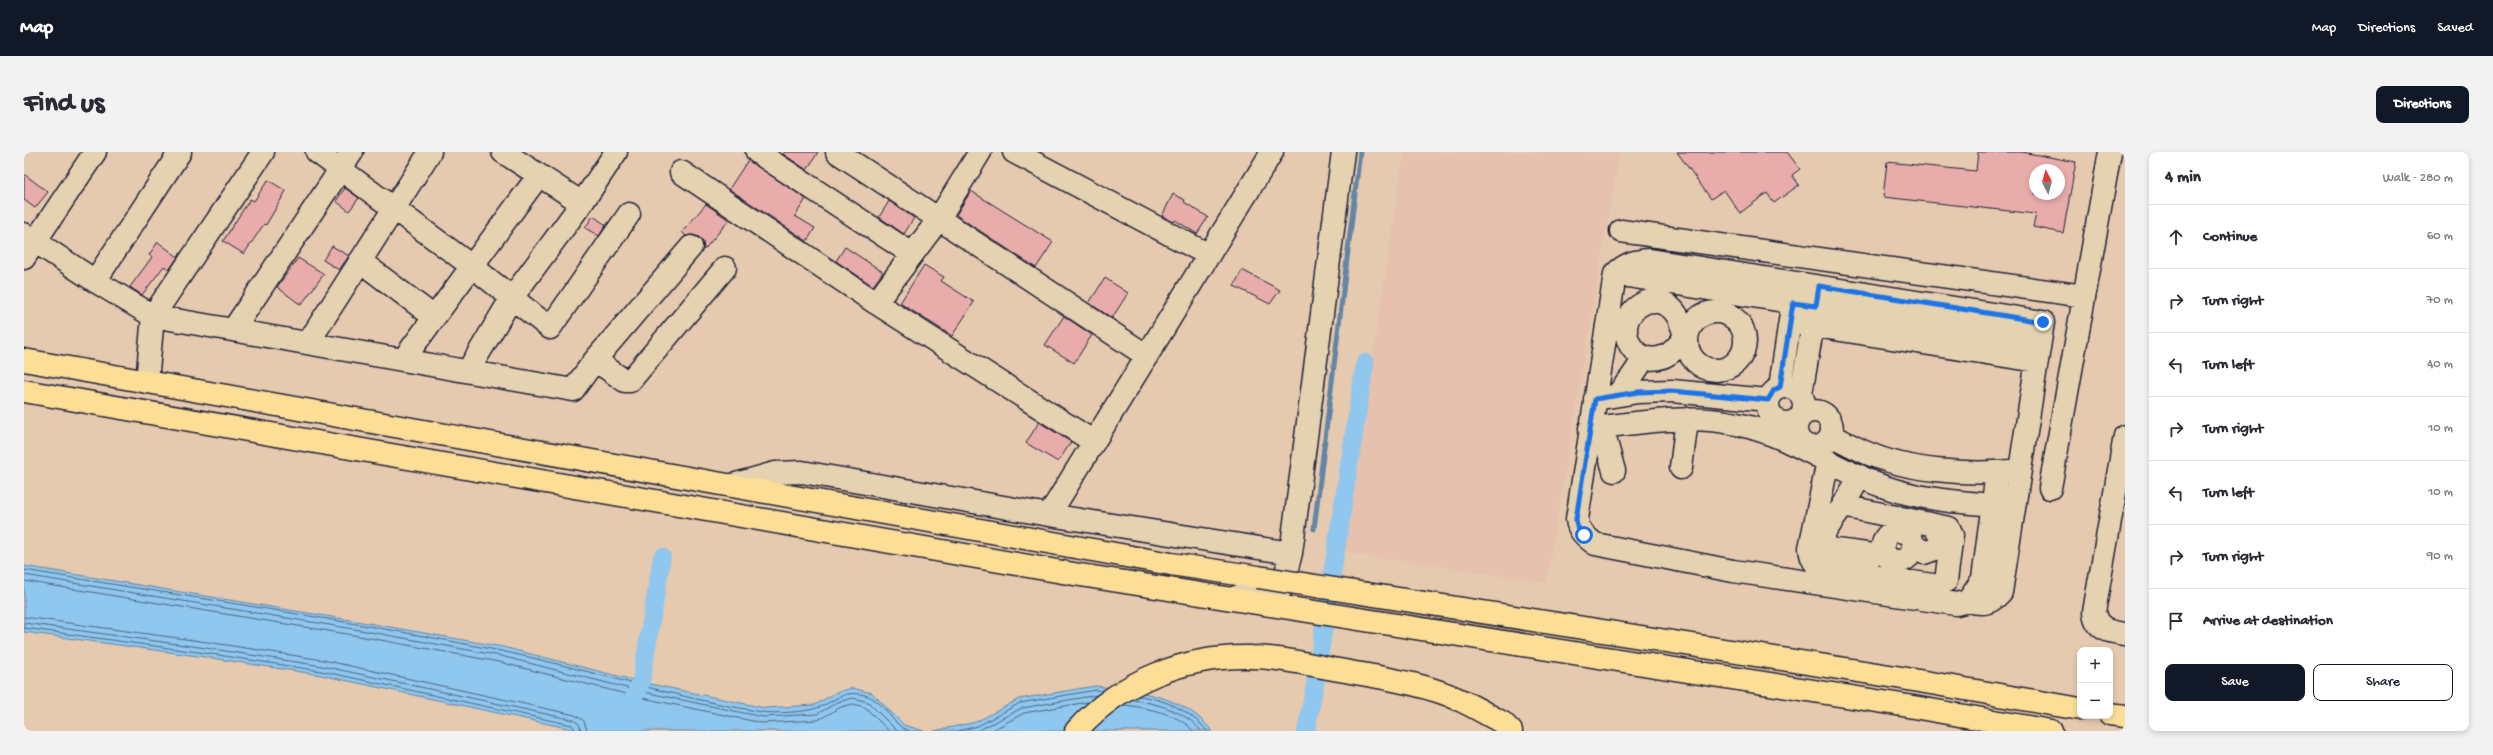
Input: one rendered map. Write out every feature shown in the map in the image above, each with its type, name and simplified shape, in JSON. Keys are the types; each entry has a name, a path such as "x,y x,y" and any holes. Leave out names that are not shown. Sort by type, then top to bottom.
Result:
{"main road":[{"path":"24,360 1258,577 1896,677 2077,708"},
{"path":"24,391 1074,574 1896,704 2051,731"},
{"path":"1076,731 1104,703 1145,679 1169,669 1201,661 1226,657 1253,657 1308,664 1408,683 1436,690 1502,723 1511,731"},
{"path":"2113,714 2125,716"}],"street":[{"path":"95,152 28,244 94,281 152,322 234,330 573,390 595,360 691,247"},
{"path":"94,281 180,152"},
{"path":"147,382 152,322 263,152"},
{"path":"317,152 346,161 392,208 473,267 511,299 550,328 629,214"},
{"path":"308,343 392,208 430,152"},
{"path":"503,152 582,203"},
{"path":"468,371 511,299 582,203 616,152"},
{"path":"757,152 912,254"},
{"path":"837,152 938,220 1147,356"},
{"path":"876,303 938,220 980,152"},
{"path":"1014,152 1041,159 1209,256"},
{"path":"1049,515 1272,152"},
{"path":"1233,598 1250,592 1279,591 1282,588 1291,553 1343,152"},
{"path":"2050,488 2110,152"},
{"path":"234,330 346,161"},
{"path":"681,172 876,303 1094,442"},
{"path":"402,360 473,267 539,175"},
{"path":"1621,231 2084,296"},
{"path":"1718,281 1723,246"},
{"path":"360,261 434,317"},
{"path":"595,360 625,381 630,381 725,268"},
{"path":"1615,274 1718,281 1793,302 2038,352 2002,592 1991,603 1982,604 1968,601 1956,604 1741,572 1595,544 1584,535 1577,526 1576,519 1596,428 1595,399 1615,274"},
{"path":"1654,301 1667,304 1680,318 1685,337 1672,352 1664,357 1645,357 1630,346 1625,328 1632,310 1640,304 1654,301"},
{"path":"1793,302 1769,412 1775,428 1828,461 1883,486 1936,500 1993,505"},
{"path":"1806,448 1797,433 1805,406 1801,394 1816,306"},
{"path":"1617,395 1645,357"},
{"path":"1595,399 1638,392 1672,391 1774,394 1792,387 1801,394"},
{"path":"1596,428 1667,419 1718,420 1742,425 1775,428 1790,423 1811,412 1823,414 1831,423 1831,435 1819,446 1806,448"},
{"path":"1681,468 1687,419"},
{"path":"1596,428 1614,471"},
{"path":"1831,435 1868,453 1901,463 1960,472 1997,472 2020,470"},
{"path":"2125,436 2094,612 2095,621 2100,627 2125,634"},
{"path":"1828,461 1810,548 1810,556 1820,568 1942,585 1946,581 1952,532 1949,528 1843,506"},
{"path":"732,485 775,473 802,472 1049,515 1291,553"},
{"path":"1968,601 1982,579 1997,472"},
{"path":"1860,476 1843,506 1824,533 1821,548 1878,561 1871,512"},
{"path":"1912,542 1916,528 1929,524"}],"shaded area":[{"path":"1404,152 1620,152 1546,582 1343,552"}],"water":[{"path":"24,566 503,647 641,682 765,708 815,705 835,693 852,688 872,693 904,725 924,731 581,731 321,675 24,632"},
{"path":"1095,686 1144,693 1174,702 1188,709 1201,719 1212,731 934,731 976,722 1019,699"}],"building":[{"path":"785,152 818,152 807,170 783,154"},
{"path":"1677,152 1787,152 1800,169 1792,175 1799,185 1774,203 1767,193 1740,213 1724,190 1711,199"},
{"path":"1978,152 2022,152 2076,162 2063,233 2033,227 2036,214 1883,197 1887,162 1976,171"},
{"path":"748,160 806,199 795,216 815,228 807,241 729,189"},
{"path":"24,174 48,192 35,208 24,200"},
{"path":"268,180 286,191 266,225 264,224 244,254 223,241 250,199 254,201"},
{"path":"345,188 359,198 349,211 336,201"},
{"path":"971,191 1053,242 1036,268 956,215"},
{"path":"1173,194 1185,200 1184,202 1208,217 1197,234 1175,220 1174,222 1162,216"},
{"path":"889,201 914,218 904,234 879,217"},
{"path":"706,204 729,220 704,250 703,242 699,237 693,235 686,236 682,232"},
{"path":"593,216 606,225 599,236 585,228"},
{"path":"158,242 178,257 169,270 164,266 142,295 130,287 152,257 149,255"},
{"path":"332,246 349,256 339,270 323,260"},
{"path":"845,247 883,272 873,286 836,261"},
{"path":"298,258 324,274 301,305 277,287"},
{"path":"924,265 944,277 941,281 974,302 952,336 900,303"},
{"path":"1242,270 1280,290 1270,304 1234,286"},
{"path":"1105,278 1128,293 1112,318 1089,303"},
{"path":"1064,316 1092,335 1074,363 1045,345"},
{"path":"1039,422 1071,442 1058,462 1026,443"}],"waterway":[{"path":"1314,529 1360,152"},
{"path":"1306,731 1315,684 1365,363"},
{"path":"631,704 641,682 662,557"}],"route":[{"path":"1584,535 1577,526 1576,519 1595,399 1638,392 1672,391 1707,393 1768,400 1774,390 1780,387 1793,303 1816,306 1819,286 2043,322"}]}
